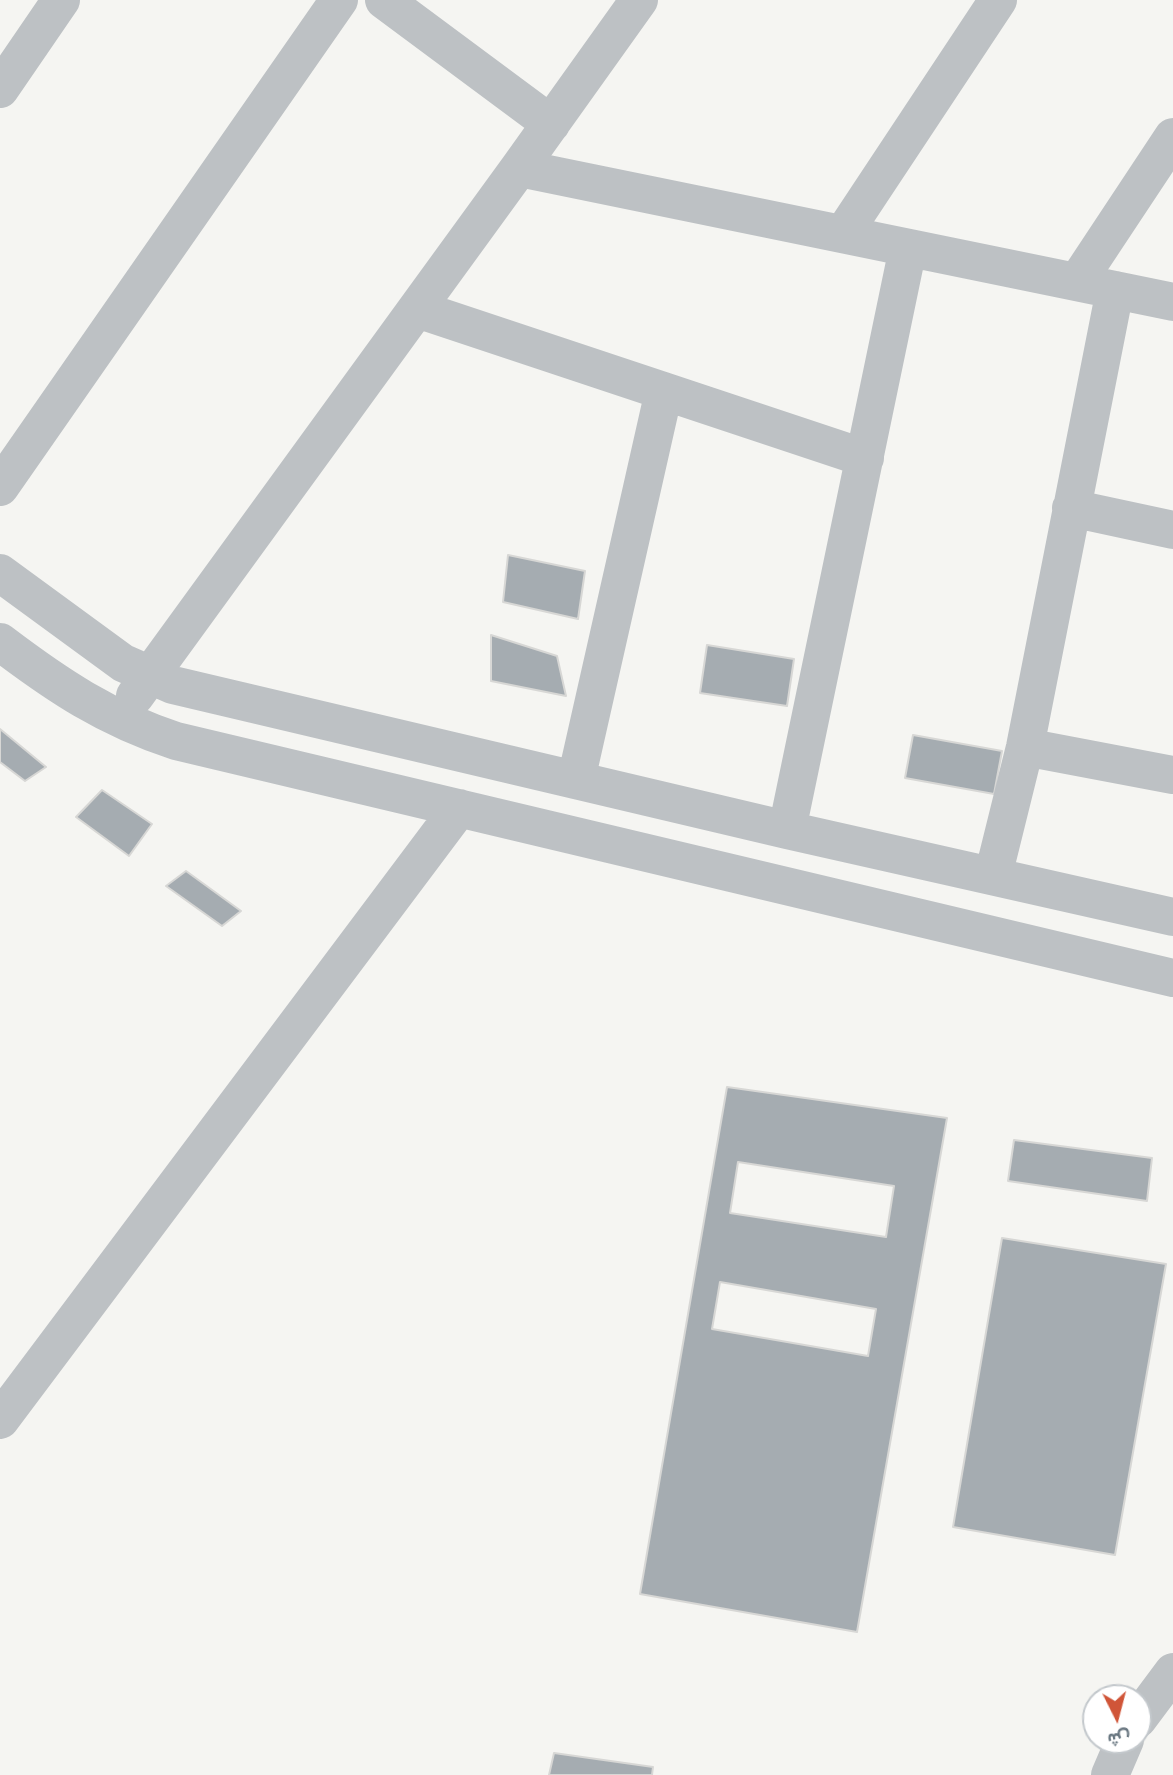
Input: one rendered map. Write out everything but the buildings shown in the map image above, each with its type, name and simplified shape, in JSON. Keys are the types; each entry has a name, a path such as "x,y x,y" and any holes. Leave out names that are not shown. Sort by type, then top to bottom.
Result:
{"street":[{"path":"0,89 61,0"},
{"path":"0,487 339,0"},
{"path":"384,0 551,124"},
{"path":"118,718 639,0"},
{"path":"843,234 998,0"},
{"path":"1077,282 1173,137"},
{"path":"519,168 1173,302"},
{"path":"787,830 908,248"},
{"path":"993,876 1025,747 1115,290"},
{"path":"417,309 865,458"},
{"path":"576,780 663,391"},
{"path":"1072,508 1173,530"},
{"path":"0,573 123,663 150,677 209,695 1173,917"},
{"path":"0,642 79,698 118,718 176,741 1173,978"},
{"path":"1025,747 1173,775"},
{"path":"0,1420 458,808"},
{"path":"1152,1698 1173,1672"},
{"path":"1110,1775 1119,1754"}]}
